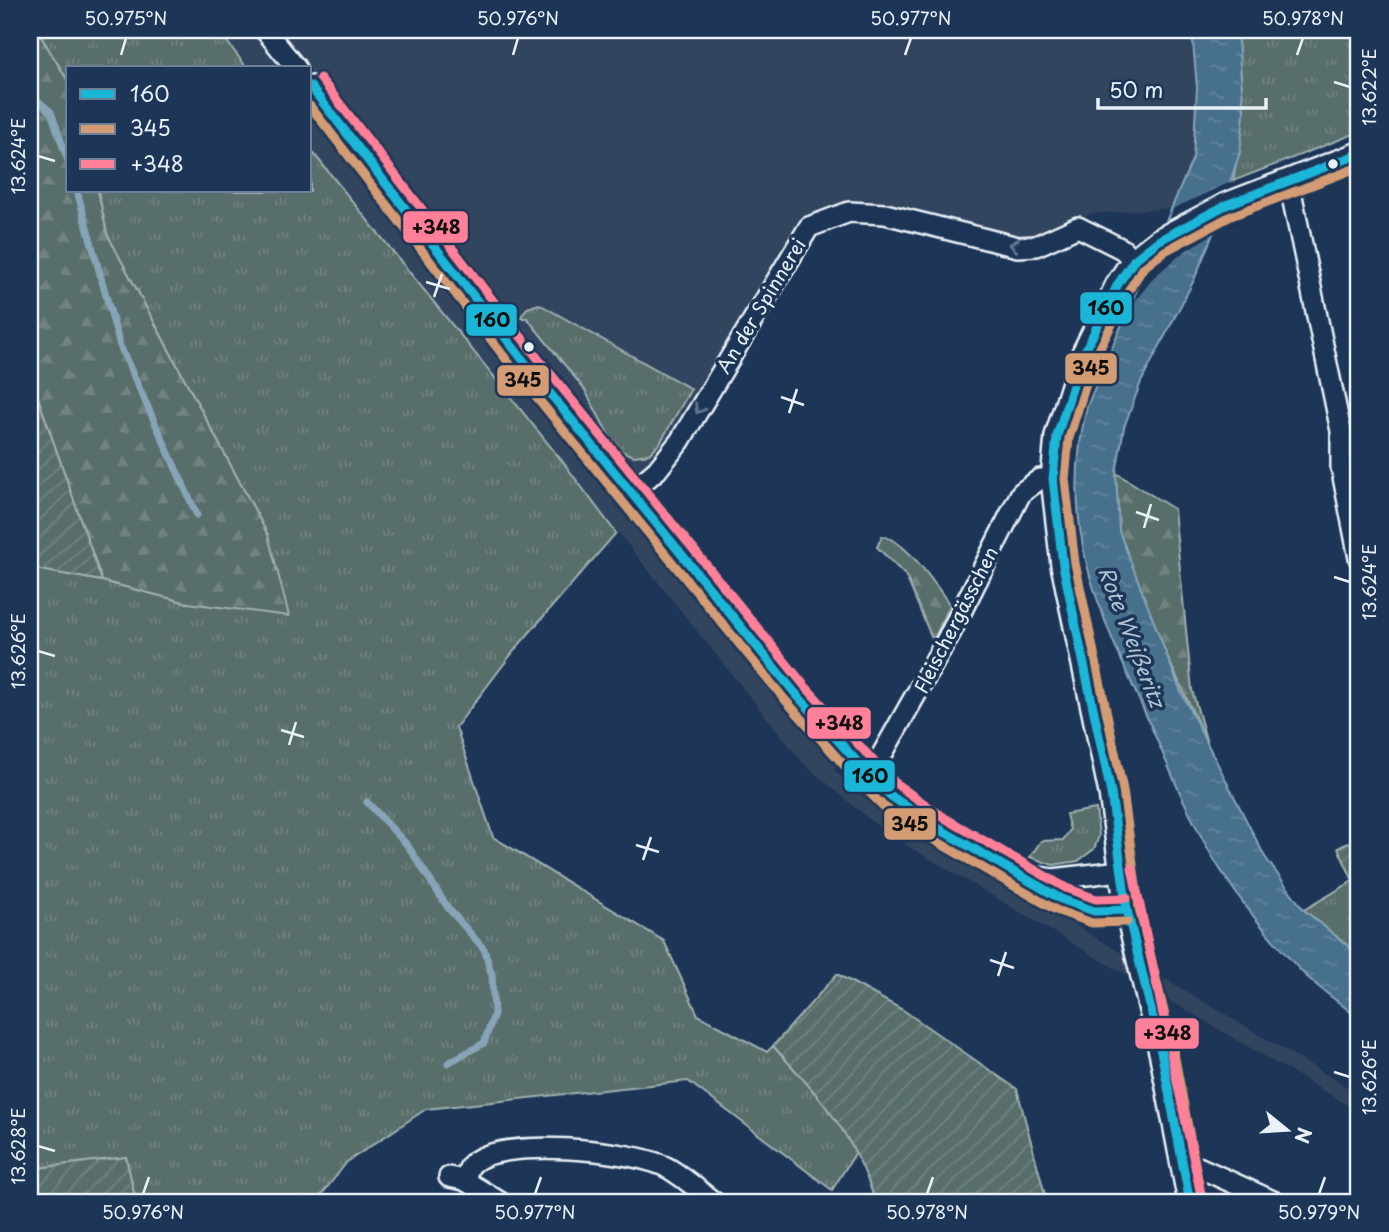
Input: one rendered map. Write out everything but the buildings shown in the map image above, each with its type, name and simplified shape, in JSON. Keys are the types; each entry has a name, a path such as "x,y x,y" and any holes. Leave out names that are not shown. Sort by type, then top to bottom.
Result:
{"street":[{"path":"265,30 294,66"},
{"path":"312,89 526,364 795,693 870,776 891,796 936,827 1061,899 1094,911 1127,909"},
{"path":"1190,1202 1152,1013 1127,909 1111,793 1063,565 1053,479 1057,436 1082,357 1118,284 1134,260 1158,241 1226,205 1359,154"},
{"path":"1289,183 1341,431 1341,467 1359,558"},
{"name":"An der Spinnerei","path":"631,492 657,470 680,441 809,227 849,212 885,214 1018,247 1036,246 1078,227 1122,249 1134,260"},
{"name":"Fleischergässchen","path":"870,776 915,700 1021,492 1040,479 1053,479"},
{"path":"1018,874 1053,879 1120,871"},
{"path":"500,1202 457,1178 471,1165 487,1156 520,1148 614,1151 666,1167 714,1202"},
{"path":"1184,1168 1198,1167 1275,1202"}],"shaded area":[{"path":"218,30 1192,30 1197,88 1193,158 1174,208 1090,214 1015,251 818,209 628,507 843,762 834,770 844,779 892,816 1359,1094 1359,1112 911,848 875,824 804,764 312,151 312,66 245,66"}],"green space":[{"path":"30,30 37,30 66,78 66,192 98,192 107,234 268,535 289,616 188,603 102,581 30,381"},
{"path":"37,30 218,30 245,66 66,66 66,78"},
{"path":"1237,30 1359,30 1359,132 1233,181 1244,114"},
{"path":"312,151 563,462 616,533 517,647 456,727 493,837 664,941 698,1015 767,1052 773,1046 829,1109 856,1152 832,1190 688,1081 426,1109 347,1162 316,1202 136,1202 126,1157 30,1169 30,568 102,581 188,603 268,535 107,234 98,192 312,192"},
{"path":"539,304 691,389 660,443 649,454 634,456 616,449 585,390 527,318 520,318 527,308"},
{"path":"30,381 37,395 102,581 30,568"},
{"path":"1116,473 1174,509 1192,690 1207,743 1155,630 1119,531"},
{"path":"882,536 911,554 950,605 933,641 906,576 877,547"},
{"path":"1096,809 1099,836 1094,849 1078,861 1053,865 1030,857 1041,841 1063,840 1070,830 1066,814"},
{"path":"1359,837 1359,894 1338,848"},
{"path":"1353,881 1359,894 1359,955 1304,910"},
{"path":"837,974 903,1010 1017,1089 1047,1202 875,1202 858,1157 847,1137 820,1100 773,1046"},
{"path":"126,1157 136,1202 30,1202 30,1169"}],"water":[{"name":"Rote Weißeritz","path":"1192,30 1237,30 1244,114 1240,152 1213,234 1194,280 1141,382 1124,427 1116,473 1119,531 1181,692 1265,857 1304,910 1359,955 1359,1019 1288,957 1247,907 1211,854 1179,791 1112,638 1087,566 1080,529 1077,491 1079,450 1087,406 1193,158 1197,88"}],"pier":[{"path":"1233,181 1213,234 1185,251 1155,276 1132,305 1174,208"}],"waterway":[{"path":"30,94 51,112 66,155"},
{"path":"77,192 120,346 197,515"},
{"path":"367,802 408,846 448,908 484,949 492,975 494,1014 484,1043 448,1063"}],"transit line":[{"name":"+348","path":"320,78 536,356 804,685 879,767 899,786 943,817 1066,888 1096,899 1127,898"},
{"name":"160","path":"312,89 526,364 795,693 870,776 891,796 936,827 1061,899 1094,911 1127,910"},
{"name":"345","path":"312,109 516,372 786,701 883,806 929,837 1056,910 1092,923 1127,922"},
{"name":"160","path":"1190,1202 1162,1056 1127,910 1111,793 1063,565 1053,479 1057,436 1082,357 1118,284 1134,260 1158,241 1226,205 1359,154"},
{"name":"345","path":"1202,1200 1174,1053 1139,908 1123,790 1075,563 1065,479 1069,438 1093,362 1143,268 1165,251 1231,216 1359,167"},
{"name":"+348","path":"1132,868 1202,1199"}]}
